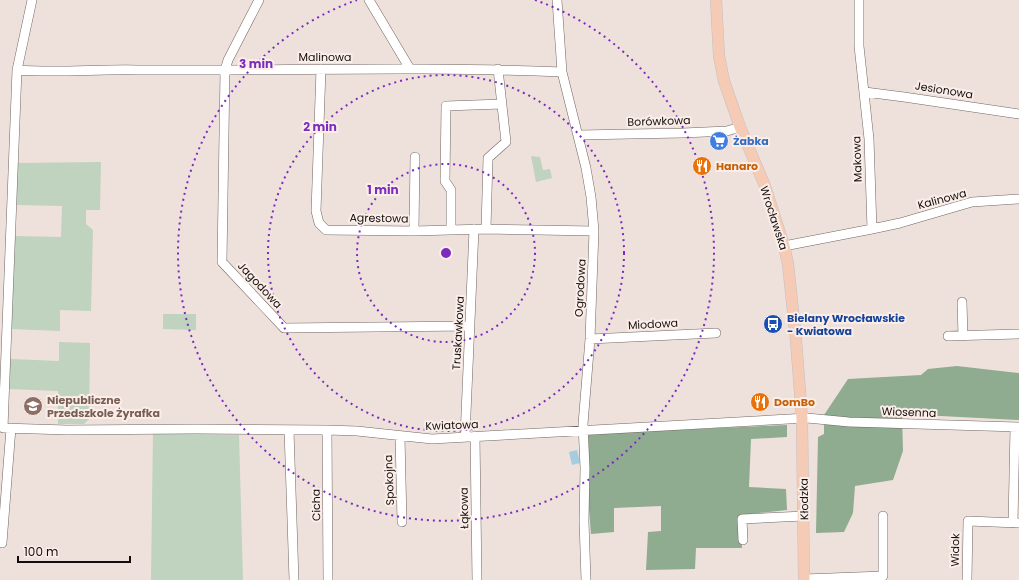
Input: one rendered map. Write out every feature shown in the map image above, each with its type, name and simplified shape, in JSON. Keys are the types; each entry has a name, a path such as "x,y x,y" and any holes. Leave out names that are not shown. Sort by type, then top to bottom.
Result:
{"main road":[{"name":"Wrocławska","path":"716,0 719,56 724,81 740,127 765,186 784,246 791,286 802,419"},
{"name":"Kłodzka","path":"802,419 804,579"}],"street":[{"path":"2,543 7,428 17,70 32,0"},
{"path":"224,70 259,0"},
{"path":"369,0 410,69"},
{"name":"Ogrodowa","path":"557,0 562,72 569,104 579,135 590,190 594,232 590,339 583,430 585,468 584,521 586,580"},
{"name":"Makowa","path":"859,0 859,56 865,92 869,139 872,229"},
{"name":"Agrestowa","path":"321,69 316,211 319,223 326,230 486,229 594,232"},
{"path":"486,229 488,158 506,142 498,69"},
{"name":"Malinowa","path":"17,70 498,69 562,72"},
{"name":"Jagodowa","path":"224,70 222,262 284,328 470,326"},
{"name":"Jesionowa","path":"865,92 904,96 1019,114"},
{"path":"451,230 451,190 445,181 446,106 502,104"},
{"name":"Borówkowa","path":"579,135 727,131 740,127"},
{"path":"414,230 415,157"},
{"name":"Kalinowa","path":"872,229 900,223 972,202 1019,199"},
{"name":"Truskawkowa","path":"465,437 474,229"},
{"path":"784,246 872,229"},
{"path":"962,302 963,336"},
{"name":"Miodowa","path":"590,339 716,333"},
{"path":"948,336 1019,334"},
{"name":"Kwiatowa","path":"7,428 103,431 183,429 327,430 357,431 432,439 802,419"},
{"name":"Wiosenna","path":"802,419 849,422 1017,427 1016,523"},
{"path":"289,430 294,580"},
{"name":"Cicha","path":"327,430 328,580"},
{"name":"Spokojna","path":"400,436 402,522"},
{"name":"Łąkowa","path":"475,436 477,580"},
{"path":"743,540 742,519 804,516"},
{"path":"804,579 883,576 883,516"},
{"name":"Widok","path":"967,580 968,521 1016,523"}],"green space":[{"path":"531,156 540,157 543,170 550,169 552,178 536,182"},
{"path":"101,162 100,210 86,210 86,224 93,230 91,311 60,310 60,331 11,329 14,236 61,237 62,206 16,205 17,163"},
{"path":"163,314 196,314 196,330 163,329"},
{"path":"59,342 90,343 89,419 84,424 58,424 58,391 9,389 10,359 59,361"},
{"path":"957,366 1019,373 1019,420 902,414 903,451 893,480 855,486 853,513 844,532 816,533 818,437 824,434 824,415 848,379 921,375 928,369"},
{"path":"787,425 787,437 751,439 749,487 786,489 787,510 741,515 742,548 696,548 695,569 646,570 648,532 661,531 661,506 614,508 614,532 591,534 583,434"},
{"path":"153,433 239,435 243,580 151,580"}],"water":[{"path":"577,450 580,463 572,465 569,452"}],"place":[{"name":"Żabka","path":"719,141"},
{"name":"Hanaro","path":"702,166"},
{"name":"Bielany Wrocławskie - Kwiatowa","path":"773,324"},
{"name":"DomBo","path":"760,402"},
{"name":"Niepubliczne Przedszkole Żyrafka","path":"33,406"}]}
